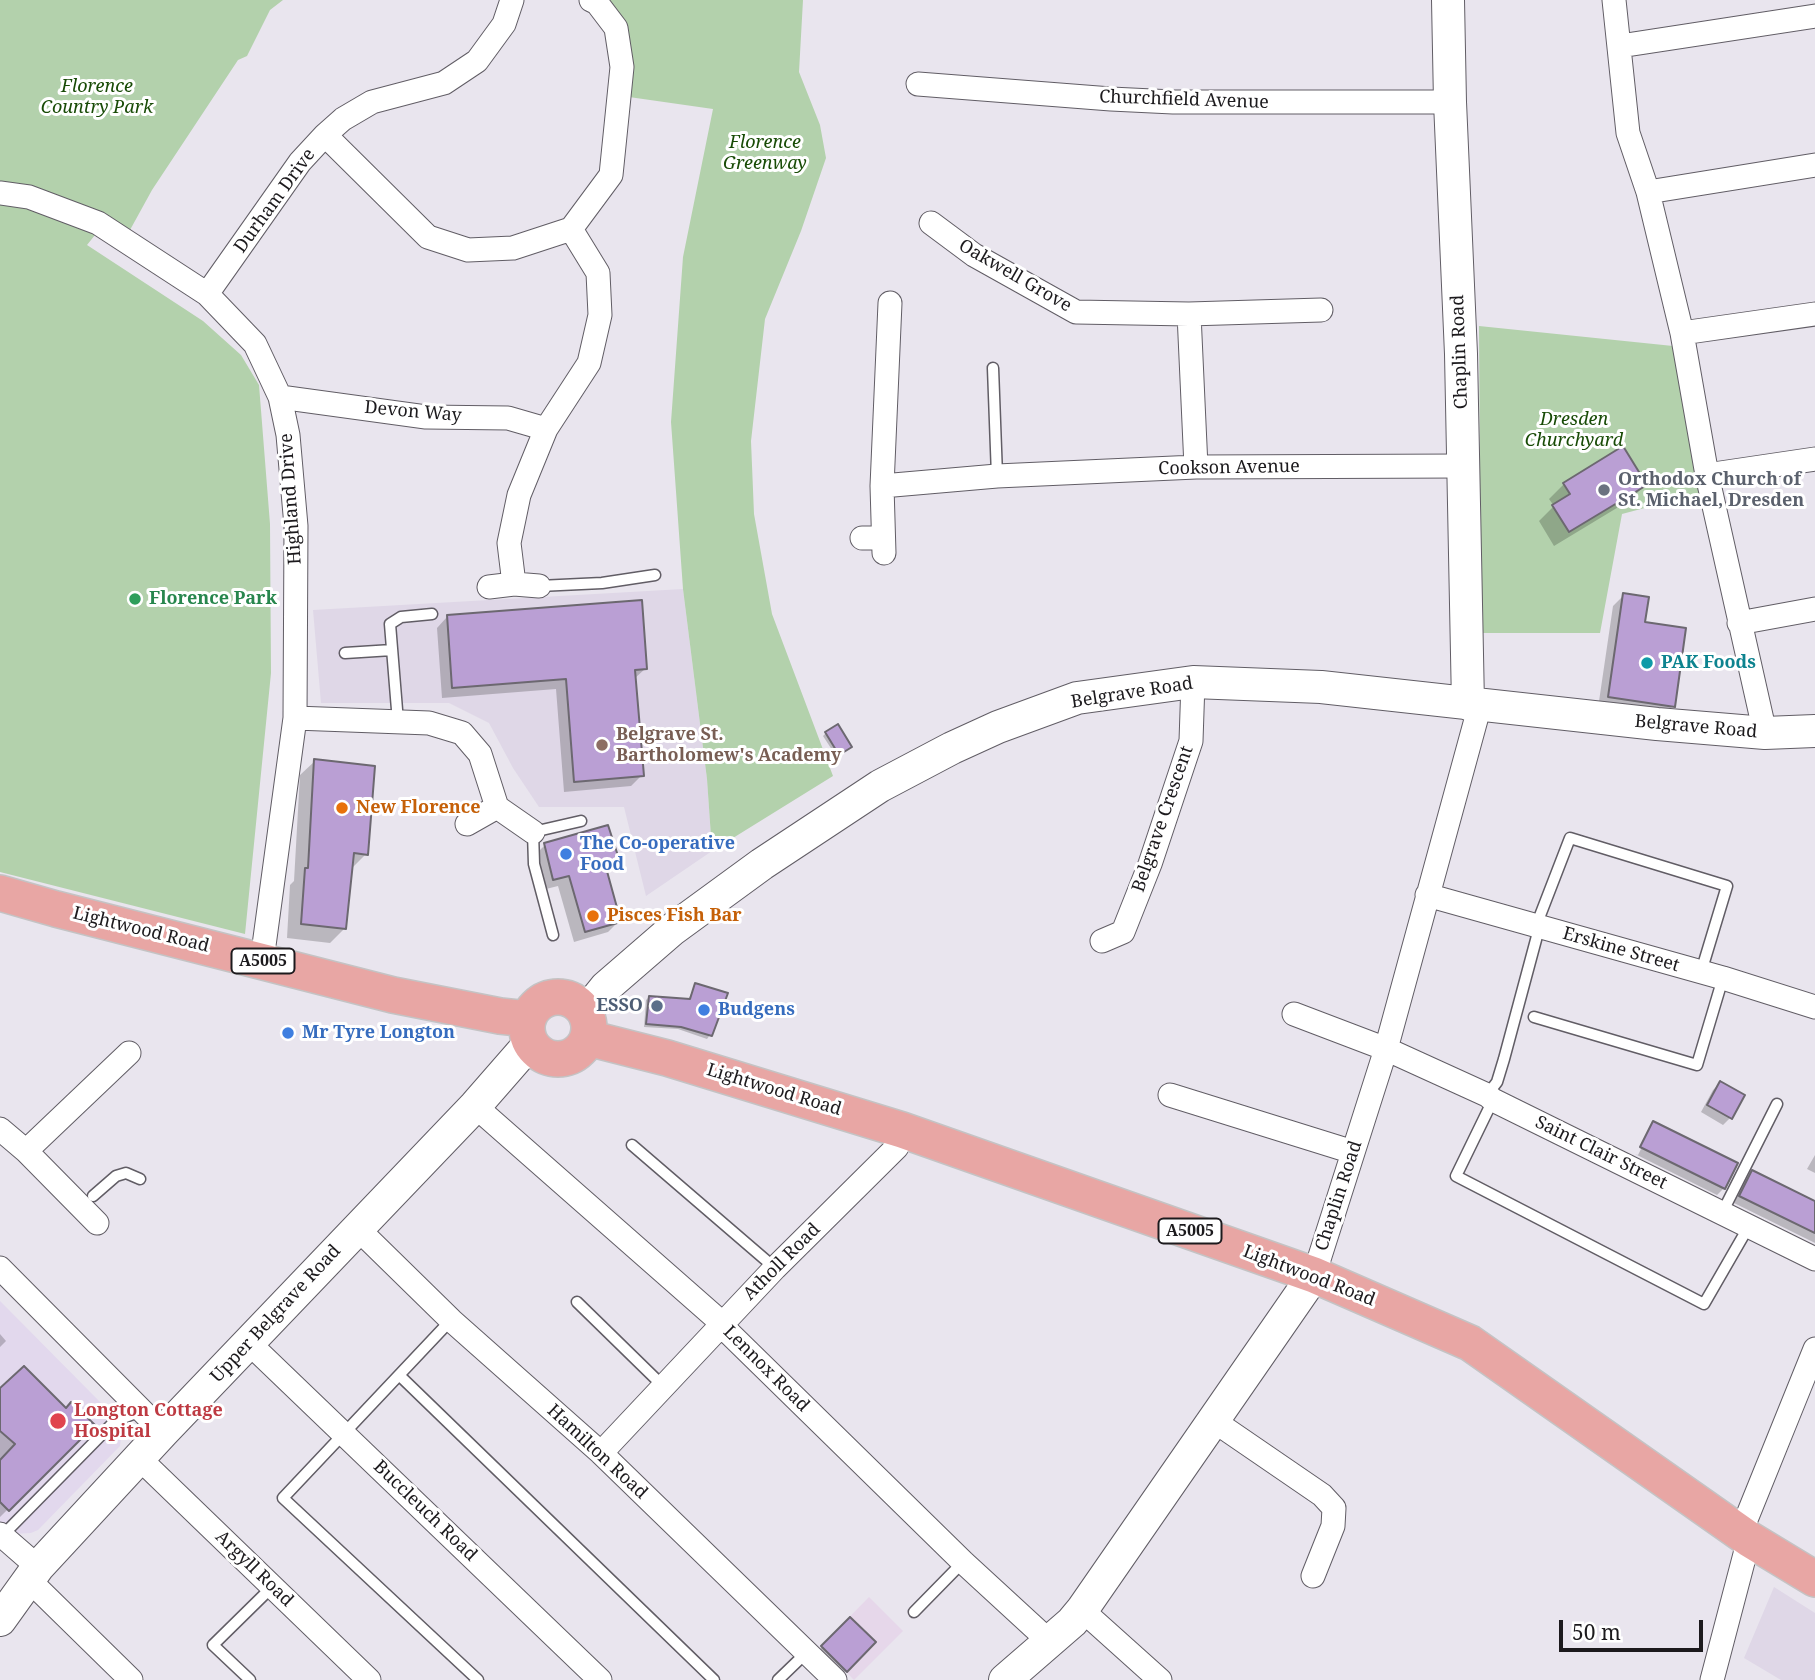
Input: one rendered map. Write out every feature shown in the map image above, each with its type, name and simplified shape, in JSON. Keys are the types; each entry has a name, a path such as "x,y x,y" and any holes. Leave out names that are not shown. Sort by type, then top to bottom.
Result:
{"main road":[{"name":"Lightwood Road","path":"0,893 393,995 500,1016 529,1031"},
{"name":"A5005","path":"557,997 576,1003 586,1025 579,1052 564,1059 553,1060 542,1056 529,1031 540,1003 557,997"},
{"name":"Lightwood Road","path":"586,1025 679,1061 902,1130 1314,1275 1470,1343 1745,1536 1815,1579"}],"street":[{"name":"Durham Drive","path":"208,294 300,162 325,135 343,119 372,102 444,83 477,61 504,24 512,0"},
{"path":"325,135 428,237 468,250 513,248 571,229 611,175 622,67 616,28 597,3 591,0"},
{"name":"Chaplin Road","path":"1005,1680 1050,1642 1082,1610 1314,1275 1387,1049 1474,705 1462,466 1461,354 1448,0"},
{"path":"1614,0 1628,133 1648,192 1682,333 1707,475 1765,733"},
{"path":"1620,46 1815,16"},
{"name":"Churchfield Avenue","path":"918,84 1173,102 1450,103"},
{"path":"1648,192 1815,165"},
{"name":"Highland Drive","path":"0,193 29,197 97,223 208,294 256,344 280,397 288,435 296,526 295,718 262,960"},
{"name":"Oakwell Grove","path":"931,223 974,255 1076,312 1189,314 1321,310"},
{"path":"514,584 509,543 519,495 546,429 589,363 600,315 598,273 571,229"},
{"path":"876,543 882,486 890,303"},
{"path":"1189,314 1196,467"},
{"path":"1682,333 1815,314"},
{"name":"Devon Way","path":"280,397 426,417 508,418 546,429"},
{"path":"1707,475 1815,458"},
{"name":"Cookson Avenue","path":"882,486 997,476 1196,467 1462,466"},
{"path":"489,587 514,584 539,586"},
{"path":"1739,623 1815,610"},
{"name":"Belgrave Road","path":"586,1025 606,987 673,929 762,864 880,786 952,748 998,727 1077,698 1193,682 1321,687 1474,705 1765,733 1815,732"},
{"name":"Belgrave Crescent","path":"1102,941 1123,932 1150,864 1191,741 1193,682"},
{"path":"295,718 429,723 461,733 480,754 497,807 533,832"},
{"path":"467,824 497,807"},
{"name":"Erskine Street","path":"1427,895 1712,975 1815,1007"},
{"name":"Saint Clair Street","path":"1294,1014 1387,1049 1815,1259"},
{"name":"Upper Belgrave Road","path":"0,1620 33,1573 139,1458 152,1421 250,1343 357,1227 475,1106 529,1031"},
{"path":"26,1151 104,1063 129,1053"},
{"path":"1170,1095 1353,1152"},
{"name":"Lennox Road","path":"475,1106 715,1317 963,1562 1050,1642"},
{"path":"0,1129 90,1209"},
{"name":"Atholl Road","path":"601,1453 775,1268 897,1147 902,1130"},
{"name":"Hamilton Road","path":"357,1227 451,1320 601,1453 835,1680"},
{"path":"0,1268 152,1421"},
{"name":"Buccleuch Road","path":"250,1343 600,1680"},
{"path":"1712,1680 1745,1536 1815,1349"},
{"path":"1214,1421 1322,1495 1334,1508 1333,1526 1312,1576"},
{"name":"Argyll Road","path":"139,1458 369,1680"},
{"path":"1,1535 131,1680"},
{"path":"1082,1610 1160,1680"}],"lane":[{"path":"993,368 997,476"},
{"path":"539,586 602,583 655,575"},
{"path":"398,722 390,624 401,617 432,614"},
{"path":"345,653 392,650"},
{"path":"553,935 534,864 533,832 581,821"},
{"path":"1534,1017 1697,1065 1727,886 1570,838 1536,926 1537,936 1497,1082 1456,1176 1704,1304 1749,1226"},
{"path":"1722,1213 1777,1104"},
{"path":"632,1145 775,1268"},
{"path":"90,1209 116,1175 126,1173 140,1179"},
{"path":"577,1302 663,1386"},
{"path":"451,1320 284,1498 478,1680"},
{"path":"399,1375 715,1680"},
{"path":"1,1535 115,1421 152,1421"},
{"path":"914,1612 963,1562"},
{"path":"250,1680 214,1644 272,1587"},
{"path":"778,1680 806,1653"}],"shaded area":[{"name":"Belgrave St. Bartholomew's Academy","path":"683,589 707,779 712,851 646,896 624,807 539,807 513,768 489,723 449,703 321,703 313,610"},
{"name":"Longton Cottage Hospital","path":"0,1301 114,1416 121,1437 120,1446 38,1530 31,1533 13,1534 0,1522"},
{"path":"1774,1587 1815,1613 1815,1680 1781,1680 1744,1658"},
{"path":"869,1597 903,1631 854,1680 821,1646"}],"green space":[{"name":"Florence Park","path":"0,0 283,0 270,10 247,56 238,60 152,190 130,230 99,230 87,245 203,321 241,355 259,385 270,524 271,673 245,934 0,872"},
{"name":"Florence Greenway","path":"605,0 803,0 799,72 820,125 826,158 801,231 765,319 751,441 754,514 772,614 833,776 712,851 707,779 683,589 671,422 683,257 713,109 629,97"},
{"name":"Dresden Churchyard","path":"1479,326 1673,346 1701,493 1622,514 1600,633 1481,633"}],"building":[{"name":"Orthodox Church of St. Michael, Dresden","path":"1623,446 1647,485 1569,532 1552,505 1570,494 1563,483"},
{"name":"PAK Foods","path":"1623,593 1649,597 1645,622 1686,628 1675,707 1608,697"},
{"path":"642,600 647,669 635,670 644,776 574,782 566,679 452,688 447,615"},
{"path":"838,724 852,747 839,755 825,732"},
{"name":"New Florence","path":"314,759 375,766 368,855 354,853 346,929 301,924 305,868 308,868"},
{"path":"608,825 619,859 605,864 621,922 585,932 569,876 553,880 544,843"},
{"path":"695,983 728,993 712,1036 681,1027 646,1024 649,996 690,999"},
{"path":"1720,1081 1745,1095 1732,1119 1707,1105"},
{"path":"1653,1121 1738,1163 1725,1189 1640,1147"},
{"path":"1752,1170 1815,1201 1815,1233 1739,1196"},
{"path":"24,1366 66,1408 71,1402 95,1425 9,1511 0,1502 0,1460 15,1444 0,1431 0,1388"},
{"path":"850,1617 876,1642 847,1672 821,1646"}],"place":[{"name":"Orthodox Church of St. Michael, Dresden","path":"1604,490"},
{"name":"Florence Park","path":"135,599"},
{"name":"PAK Foods","path":"1647,663"},
{"name":"Belgrave St. Bartholomew's Academy","path":"602,745"},
{"name":"New Florence","path":"342,808"},
{"name":"The Co-operative Food","path":"566,854"},
{"name":"Pisces Fish Bar","path":"593,916"},
{"name":"ESSO","path":"657,1006"},
{"name":"Budgens","path":"704,1010"},
{"name":"Mr Tyre Longton","path":"288,1033"},
{"name":"Longton Cottage Hospital","path":"58,1421"}],"park label":[{"name":"Florence Country Park","path":"97,98"}]}
